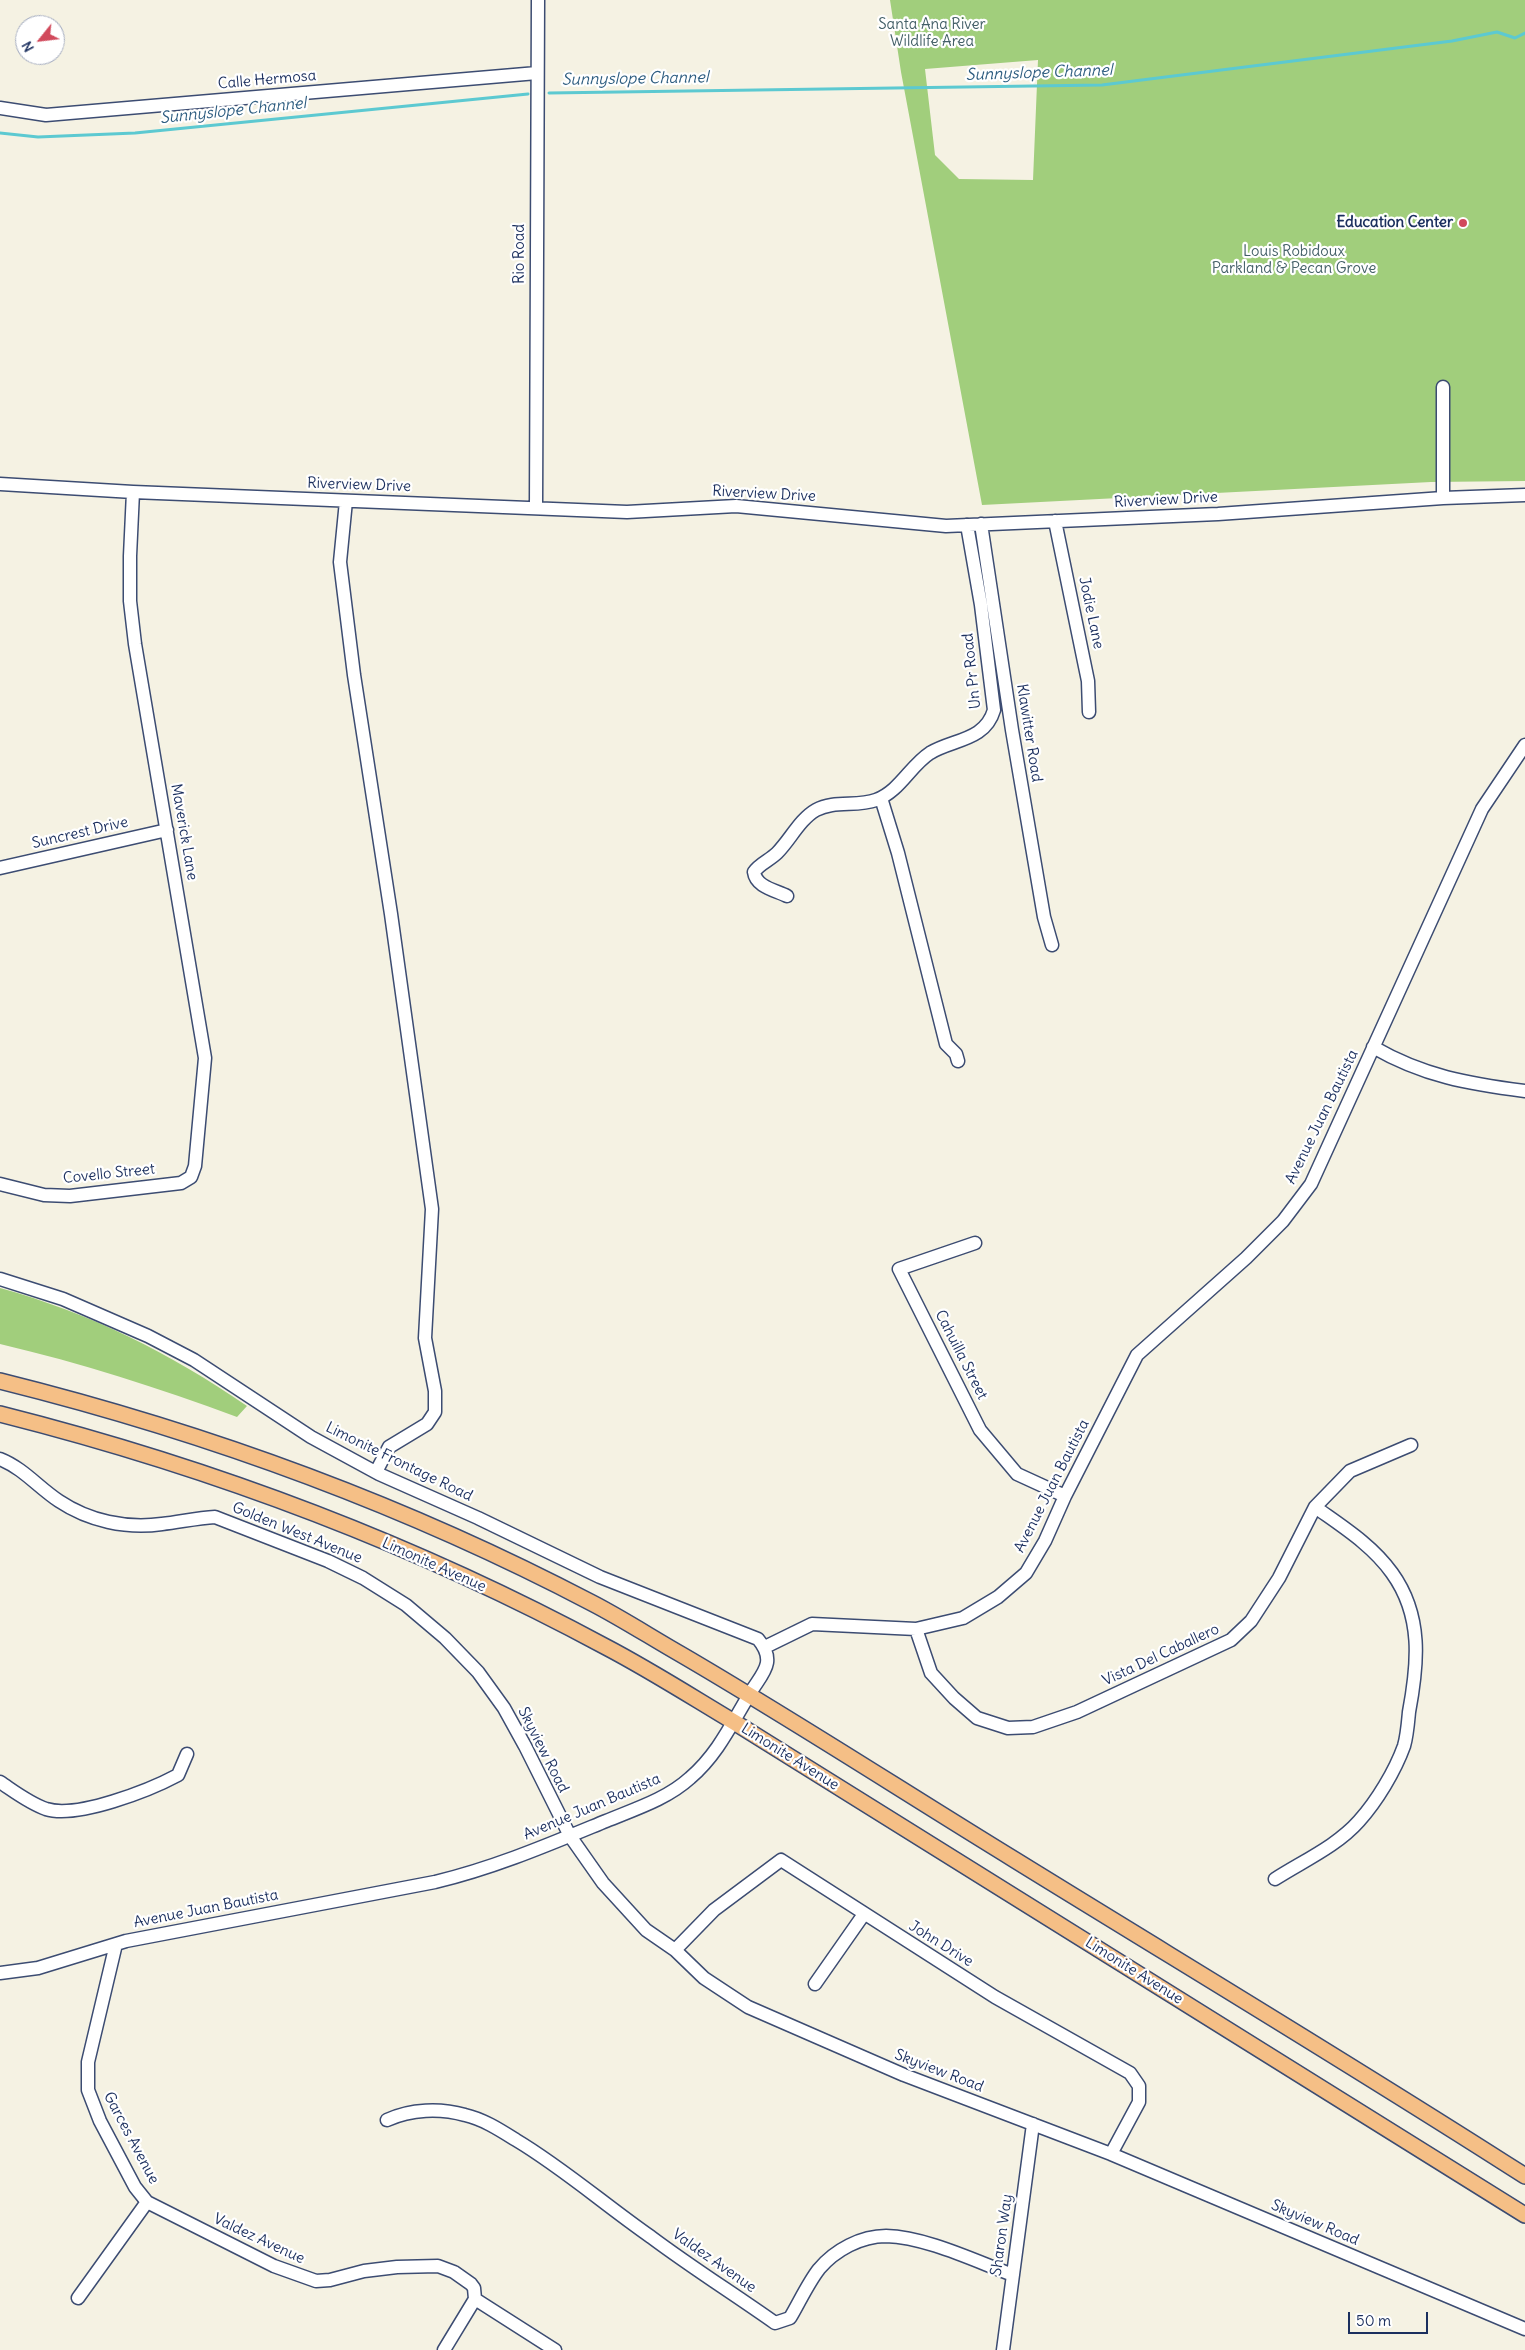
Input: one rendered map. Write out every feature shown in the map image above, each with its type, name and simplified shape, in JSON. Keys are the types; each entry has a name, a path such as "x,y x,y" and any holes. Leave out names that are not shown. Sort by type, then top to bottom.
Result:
{"main road":[{"path":"0,1381 137,1417 277,1464 431,1524 594,1604 749,1694 1525,2176"},
{"name":"Limonite Avenue","path":"0,1414 83,1435 242,1485 434,1563 606,1647 734,1722 1525,2215"}],"street":[{"name":"Rio Road","path":"536,508 536,102 538,0"},
{"name":"Calle Hermosa","path":"0,108 46,115 537,80"},
{"path":"1443,387 1443,498"},
{"name":"Riverview Drive","path":"0,484 133,492 628,512 736,506 946,526 1218,514 1443,498 1525,495"},
{"name":"Maverick Lane","path":"133,492 130,600 135,644 205,1058 197,1155 191,1177"},
{"path":"346,501 340,562 341,572 354,675 391,914 432,1209 425,1338 435,1391 435,1412 427,1424 389,1447 376,1472"},
{"name":"Jodie Lane","path":"1055,521 1088,681 1089,712"},
{"name":"Klawitter Road","path":"981,524 1009,713 1044,917 1052,945"},
{"name":"Un Pr Road","path":"787,896 761,884 755,879 754,872 777,853 815,810 829,806 863,804 889,794 930,753 980,731 990,722 993,714 981,605 968,525"},
{"path":"993,714 1009,713"},
{"name":"Avenue Juan Bautista","path":"0,1973 38,1968 116,1944 435,1882 485,1869 570,1836 677,1789 705,1764 734,1722 749,1694 762,1676 767,1662 765,1647 812,1624 916,1629 963,1618 998,1598 1026,1573 1044,1541 1137,1355 1246,1258 1283,1221 1311,1184 1482,809 1525,745"},
{"path":"881,798 898,853 946,1044 956,1054 958,1061"},
{"name":"Suncrest Drive","path":"0,868 167,830"},
{"path":"1373,1047 1408,1066 1429,1074 1472,1084 1525,1091"},
{"name":"Covello Street","path":"0,1184 44,1195 70,1196 181,1183 191,1177"},
{"name":"Cahuilla Street","path":"976,1243 898,1269 980,1430 1017,1474 1065,1496"},
{"name":"Limonite Frontage Road","path":"0,1279 63,1299 148,1336 194,1360 310,1437 376,1472 478,1518 600,1578 758,1639 765,1647"},
{"name":"Vista Del Caballero","path":"916,1629 932,1673 954,1698 977,1718 1008,1728 1033,1727 1077,1712 1231,1640 1251,1621 1279,1578 1315,1506 1350,1471 1411,1445"},
{"name":"Golden West Avenue","path":"0,1459 21,1470 59,1501 78,1512 101,1520 141,1526 215,1517 328,1561 363,1578 406,1605 446,1638 478,1672"},
{"path":"1275,1880 1330,1845 1358,1823 1377,1800 1404,1746 1415,1682 1417,1644 1410,1609 1393,1574 1370,1547 1315,1506"},
{"name":"Skyview Road","path":"478,1672 504,1708 570,1836 589,1865 646,1930 675,1950 704,1978 748,2007 904,2075 1111,2154 1525,2328"},
{"path":"0,1782 26,1800 48,1810 70,1810 111,1802 150,1790 178,1776 187,1754"},
{"name":"John Drive","path":"675,1950 714,1910 781,1860 995,1997 1130,2073 1139,2086 1139,2102 1111,2154"},
{"path":"815,1984 864,1914"},
{"name":"Garces Avenue","path":"78,2298 147,2202 135,2186 100,2121 88,2090 88,2062 116,1944"},
{"name":"Valdez Avenue","path":"387,2120 406,2113 443,2111 465,2115 493,2126 543,2156 650,2237 775,2323 790,2318 818,2270 835,2253 859,2241 886,2236 924,2243 1013,2275"},
{"name":"Sharon Way","path":"1003,2350 1033,2124"},
{"name":"Valdez Avenue","path":"147,2202 194,2227 301,2277 316,2281 330,2280 364,2271 397,2266 438,2266 454,2272 471,2284 474,2288 475,2299"},
{"path":"444,2350 475,2299 555,2350"}],"green space":[{"name":"Louis Robidoux Parkland & Pecan Grove","path":"890,0 1525,0 1525,481 1431,482 982,505 901,72","holes":["1038,60 1033,180 959,179 935,155 925,69"]},
{"path":"0,1288 66,1310 128,1336 189,1369 247,1406 237,1417 120,1377 0,1344"}],"waterway":[{"name":"Sunnyslope Channel","path":"549,93 1102,85 1452,41 1497,32 1515,38 1525,33"},
{"name":"Sunnyslope Channel","path":"0,133 38,137 135,133 528,94"}],"place":[{"name":"Education Center","path":"1463,223"}],"park label":[{"name":"Santa Ana River Wildlife Area","path":"932,34"}]}
